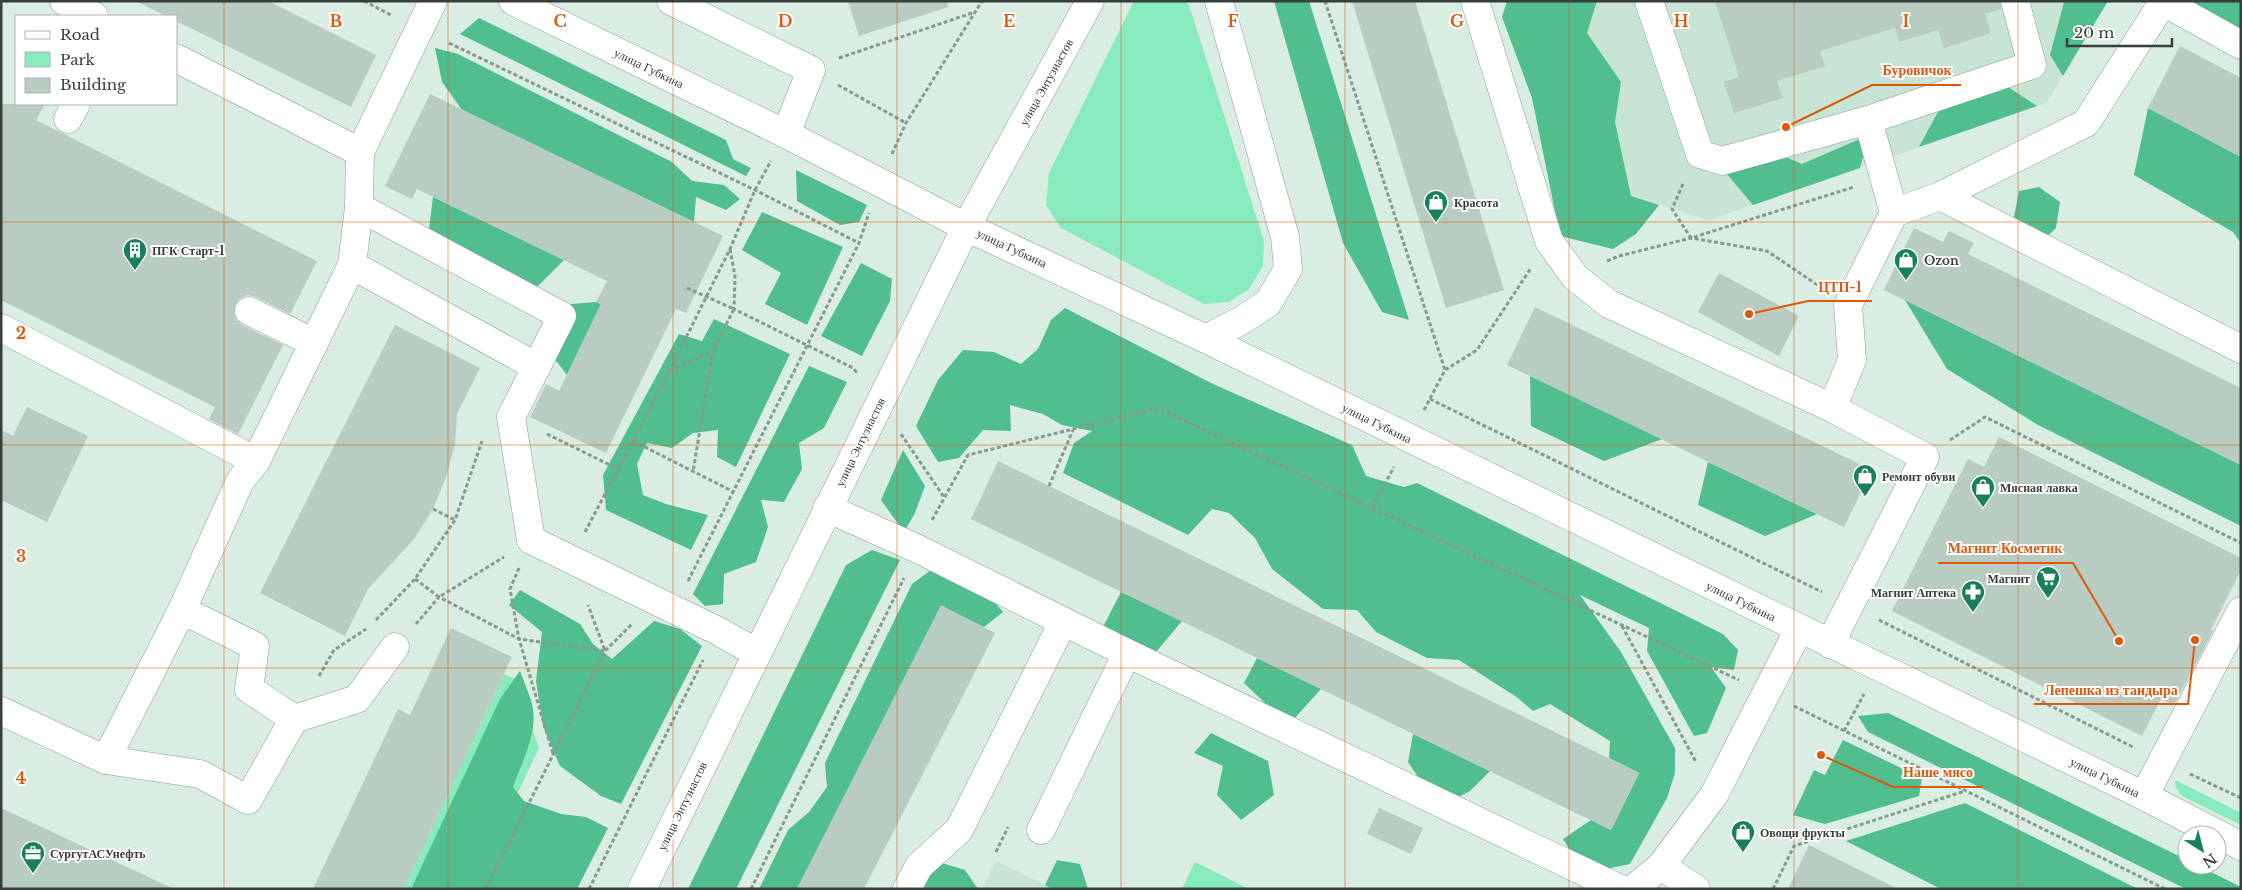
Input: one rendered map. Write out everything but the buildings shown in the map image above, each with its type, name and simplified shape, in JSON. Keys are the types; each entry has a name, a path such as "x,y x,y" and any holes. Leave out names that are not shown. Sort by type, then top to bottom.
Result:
{"main road":[{"path":"64,1 92,15"},
{"path":"106,760 182,610 240,481 256,461 352,265 358,207 360,152 433,1"},
{"name":"улица Губкина","path":"513,1 786,134 966,227 1206,339 2144,796 2241,846"},
{"path":"670,1 811,70 786,134"},
{"name":"улица Энтузиастов","path":"642,889 966,227 1090,1"},
{"path":"1206,339 1244,319 1268,303 1288,269 1285,237 1220,1"},
{"path":"1475,1 1549,241 1575,277 1609,304 1832,408 1925,457 1830,644"},
{"path":"1650,1 1700,154 1722,161 1868,120 2032,65 2015,1"},
{"path":"1894,212 1940,196 2086,123 2162,2 2241,45"},
{"path":"178,59 360,152"},
{"path":"1832,408 1852,360 1848,305 1894,212 1868,120"},
{"path":"1940,196 2241,349"},
{"path":"358,207 562,316 511,417 531,540 718,631 757,653"},
{"path":"352,265 536,367"},
{"path":"249,311 314,343"},
{"path":"1,328 256,461"},
{"path":"827,508 918,549 1127,654 1620,889"},
{"path":"182,610 254,646 248,689 294,719"},
{"path":"2144,796 2241,611"},
{"path":"907,889 919,866 958,830 1063,622"},
{"path":"1633,889 1661,866 1714,795 1799,629"},
{"path":"1,711 106,760 200,774 248,800 294,719 357,698 396,647"},
{"path":"1041,830 1127,654"},
{"path":"1661,866 1696,889"}],"path":[{"path":"364,1 755,190 859,243"},
{"path":"486,889 605,650 638,618 683,590 859,243 879,183 906,123 982,1"},
{"path":"1325,1 1445,370 1477,350 1549,241"},
{"path":"811,70 847,54 976,12"},
{"path":"811,70 906,123"},
{"path":"605,650 571,559 707,297 755,190 786,134"},
{"path":"1575,277 1618,256 1691,238 1884,178"},
{"path":"1683,184 1672,209 1691,238 1767,251 1848,305"},
{"path":"693,472 713,350 734,309 735,276 730,249"},
{"path":"687,288 854,368 880,401 944,497"},
{"path":"669,372 713,350"},
{"path":"751,889 918,549 968,454 1158,408 1622,626 1768,692 2165,889"},
{"path":"511,417 618,469"},
{"path":"1925,457 1985,417 2241,543"},
{"path":"1049,486 1073,429"},
{"path":"375,621 415,579 455,520 482,439"},
{"path":"633,441 734,492"},
{"path":"433,509 455,520"},
{"path":"396,647 439,597 531,540"},
{"path":"415,579 439,597 519,639 605,650"},
{"path":"510,589 519,639 553,755"},
{"path":"1622,626 1714,795"},
{"path":"294,719 334,650 368,627"},
{"path":"589,889 718,631"},
{"path":"1773,889 1794,846 1966,791"}],"shaded area":[{"path":"1553,1 2108,1 2046,103 1709,220 1616,192"},
{"path":"996,861 1045,885 1052,889 982,889"}],"green space":[{"path":"1134,1 1186,1 1189,5 1264,241 1263,266 1249,289 1229,302 1204,304 1061,228 1046,205 1049,173"},
{"path":"1274,1 1309,1 1409,320 1382,312 1343,243"},
{"path":"1507,1 1597,1 1587,33 1621,82 1615,122 1631,196 1659,205 1636,234 1613,249 1560,236 1532,98 1502,17"},
{"path":"2108,1 2063,76 2050,55 2064,2"},
{"path":"2190,1 2241,1 2241,29"},
{"path":"479,18 726,140 733,159 751,168 746,176 460,34"},
{"path":"435,48 458,54 672,162 692,181 724,185 740,199 726,210 696,197 694,222 462,110 442,82"},
{"path":"1994,78 2037,106 1919,147 1939,110"},
{"path":"2148,108 2241,157 2241,243 2233,232 2134,175"},
{"path":"1869,135 1860,168 1753,205 1726,173 1776,153 1802,164"},
{"path":"796,170 867,205 859,222 840,225 797,201"},
{"path":"2039,187 2060,202 2056,228 2035,248 2013,222 2019,191"},
{"path":"433,197 564,260 537,287 454,248 429,229"},
{"path":"762,212 843,247 807,325 765,304 781,273 742,250"},
{"path":"861,263 892,279 890,301 862,356 821,336"},
{"path":"1905,300 2241,465 2241,526 2038,425 1947,369"},
{"path":"596,302 601,304 567,375 551,354 571,304"},
{"path":"1065,308 1213,384 1352,445 1366,476 1404,487 1417,483 1723,634 1738,650 1734,670 1711,667 1726,688 1707,733 1694,736 1647,651 1649,628 1580,595 1621,652 1675,748 1675,773 1667,798 1630,864 1601,870 1573,855 1563,839 1591,820 1611,830 1639,773 1609,758 1610,741 1550,704 1533,711 1518,698 1459,660 1427,658 1376,632 1357,610 1323,609 1272,569 1255,538 1229,513 1212,509 1188,535 1063,473 1074,443 1092,431 1062,425 1043,414 1010,405 1011,431 983,430 959,458 938,462 916,426 938,380 963,350 994,352 1021,364 1038,349 1051,320"},
{"path":"714,319 790,354 736,467 717,457 718,430 693,433 672,448 647,443 637,464 643,495 666,504 708,515 691,550 606,510 603,475 679,334 702,341"},
{"path":"809,366 847,382 824,428 799,443 802,469 784,502 761,500 768,527 756,562 724,574 723,604 705,606 693,594"},
{"path":"1530,375 1662,439 1604,461 1531,426"},
{"path":"903,450 925,486 915,513 904,532 881,500"},
{"path":"1708,462 1817,514 1765,536 1698,505"},
{"path":"872,550 900,560 736,889 688,889 846,565"},
{"path":"935,567 988,594 1003,612 984,627 941,606 797,889 759,889 788,830 809,812 827,787 825,763 912,584"},
{"path":"520,590 580,624 593,644 612,659 654,621 680,629 702,646 621,804 601,796 560,766 543,726 536,681 542,632 509,605"},
{"path":"1121,592 1182,621 1156,652 1123,643 1104,625"},
{"path":"1257,658 1321,689 1293,720 1265,703 1244,683"},
{"path":"520,671 534,715 531,736 513,787 524,801 561,814 586,817 608,828 577,889 411,889 500,699"},
{"path":"504,674 515,679 539,748 472,889 404,889"},
{"path":"1888,713 2177,855 2177,875 2217,875 2241,887 2241,889 2186,889 1868,732 1858,716"},
{"path":"1211,733 1268,761 1274,795 1241,820 1217,795 1223,766 1194,753"},
{"path":"1413,734 1490,771 1470,791 1453,800 1425,787 1408,762"},
{"path":"1843,740 1922,778 1919,796 1825,824 1793,815 1814,770 1825,775"},
{"path":"2175,780 2241,813 2241,825 2182,796 2176,788"},
{"path":"1965,803 2138,889 1941,889 1846,841"},
{"path":"932,860 965,870 978,889 918,889"},
{"path":"1057,860 1080,864 1088,889 1052,889 1045,885"},
{"path":"1195,862 1249,889 1182,889"}],"place":[{"name":"Буровичок","path":"1786,127"},
{"name":"Красота","path":"1436,223"},
{"name":"ПГК Старт-1","path":"135,271"},
{"name":"Ozon","path":"1906,281"},
{"name":"ЦТП-1","path":"1749,314"},
{"name":"Ремонт обуви","path":"1865,497"},
{"name":"Мясная лавка","path":"1983,508"},
{"name":"Магнит","path":"2048,599"},
{"name":"Магнит Аптека","path":"1973,613"},
{"name":"Лепешка из тандыра","path":"2195,640"},
{"name":"Магнит Косметик","path":"2119,641"},
{"name":"Наше мясо","path":"1821,755"},
{"name":"Овощи фрукты","path":"1743,853"},
{"name":"СургутАСУнефть","path":"33,874"}]}
